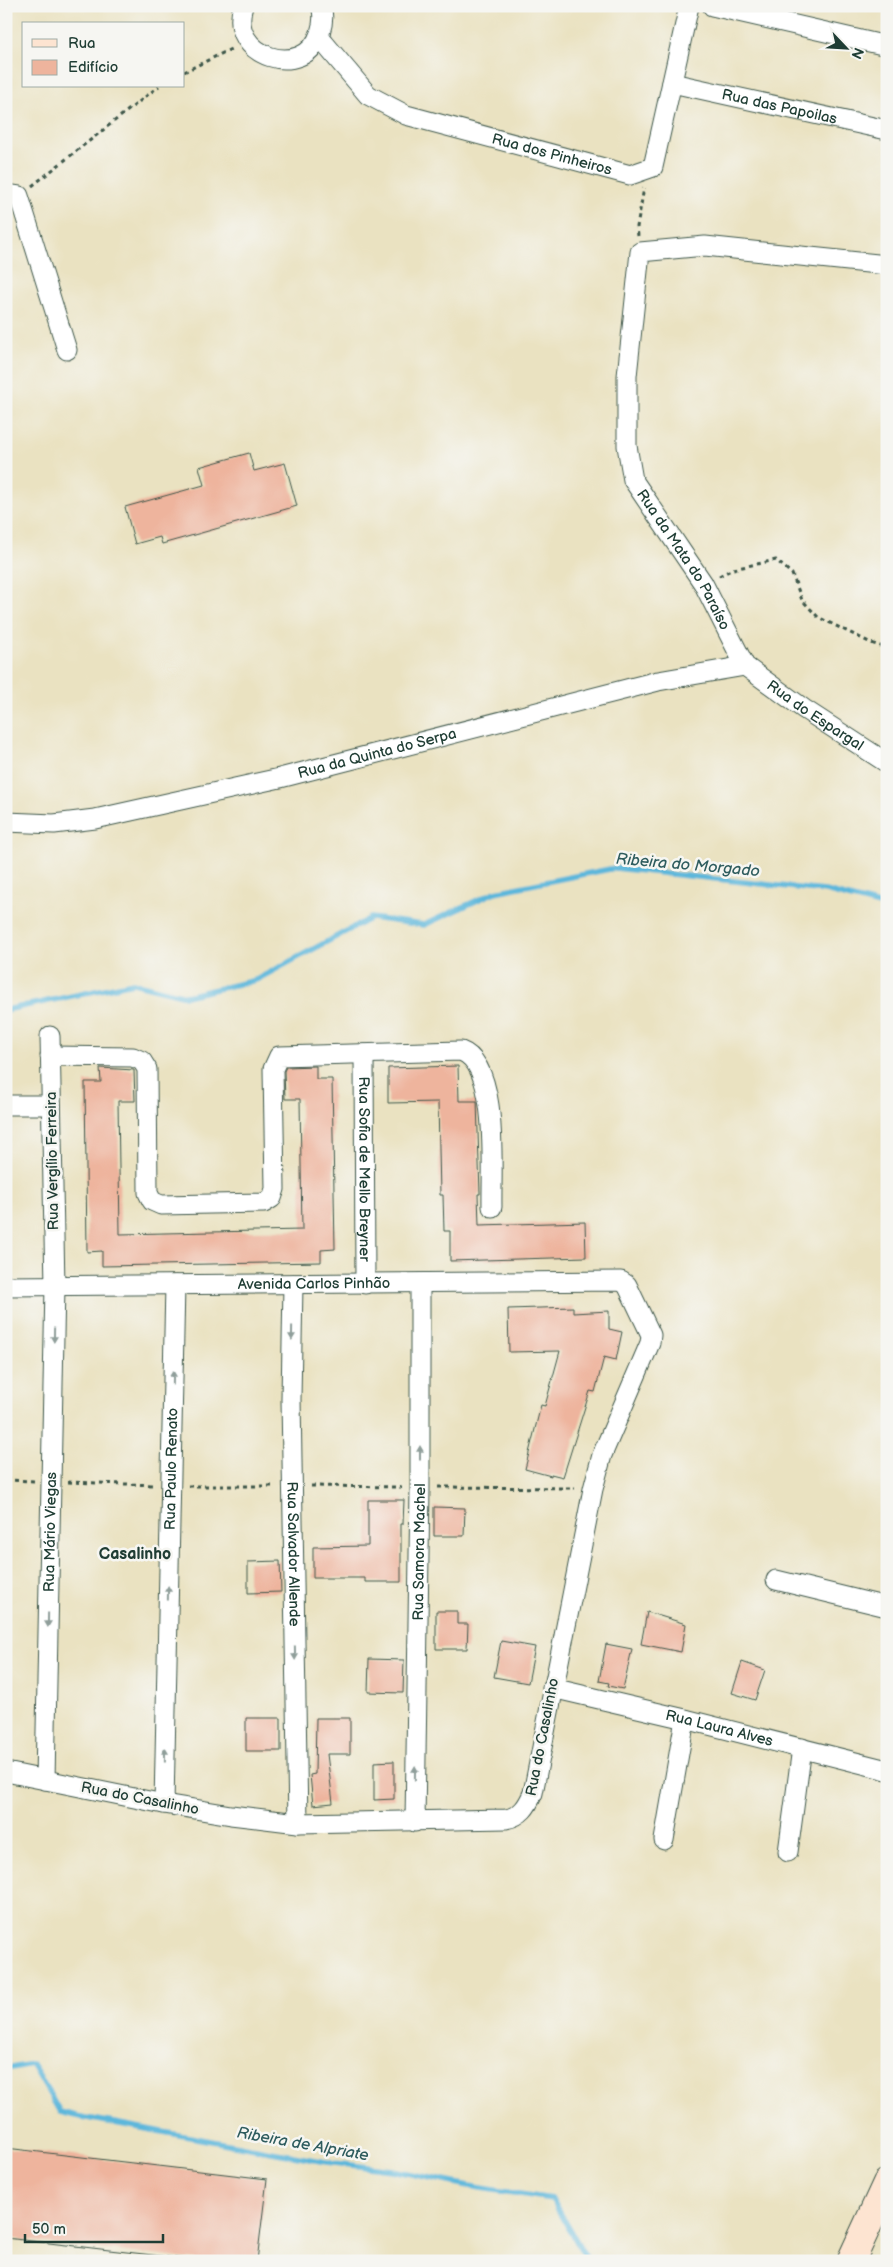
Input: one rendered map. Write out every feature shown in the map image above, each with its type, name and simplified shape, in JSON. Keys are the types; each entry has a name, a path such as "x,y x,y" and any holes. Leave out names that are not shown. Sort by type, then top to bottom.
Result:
{"street":[{"path":"243,6 240,14 241,28 247,41 257,52 270,58 284,60 298,56 310,49 319,37 323,23 321,6"},
{"path":"648,169 653,167 690,6"},
{"path":"712,6 887,46"},
{"name":"Rua dos Pinheiros","path":"319,37 368,95 406,114 630,175 648,169"},
{"name":"Rua das Papoilas","path":"672,83 887,130"},
{"path":"13,195 67,350"},
{"path":"640,252 705,246 887,265"},
{"name":"Rua da Mata do Paraíso","path":"640,252 627,376 627,446 633,480 703,583 745,666"},
{"name":"Rua do Espargal","path":"745,666 887,763"},
{"name":"Rua da Quinta do Serpa","path":"6,822 54,824 95,819 280,778 658,681 745,666"},
{"name":"Rua Vergílio Ferreira","path":"50,1036 55,1286"},
{"path":"50,1056 133,1057 145,1064 147,1069 148,1193 152,1201 161,1204 264,1203 272,1198 275,1189 273,1069 276,1060 282,1055 461,1051 475,1060 490,1104 492,1207"},
{"name":"Rua Sofia de Mello Breyner","path":"364,1054 365,1284"},
{"path":"6,1105 50,1105"},
{"name":"Avenida Carlos Pinhão","path":"6,1286 621,1281"},
{"name":"Rua do Casalinho","path":"6,1772 164,1804 298,1823 506,1819 523,1812 533,1793 552,1688 593,1489 602,1455 651,1339 651,1331 627,1285 621,1281"},
{"name":"Rua Samora Machel","path":"415,1822 420,1488 420,1283"},
{"name":"Rua Salvador Allende","path":"293,1284 291,1399 298,1823"},
{"name":"Rua Paulo Renato","path":"164,1804 174,1285"},
{"name":"Rua Mário Viegas","path":"45,1780 55,1286"},
{"path":"776,1580 887,1607"},
{"name":"Rua Laura Alves","path":"552,1688 685,1718 887,1770"},
{"path":"664,1840 685,1718"},
{"path":"788,1852 802,1748"},
{"path":"852,2261 887,2183"}],"path":[{"path":"185,72 247,41"},
{"path":"13,195 156,88"},
{"path":"640,252 637,227 648,169"},
{"path":"703,583 733,569 776,560 792,574 802,600 818,617 871,643 887,648"}],"building":[{"path":"249,453 254,471 285,463 297,506 162,544 160,537 135,544 125,507 204,485 199,467"},
{"path":"316,1066 316,1079 332,1079 335,1249 321,1250 321,1262 102,1266 102,1251 87,1252 85,1082 101,1082 100,1068 134,1070 135,1101 118,1101 120,1234 302,1230 300,1099 285,1099 284,1071 286,1067"},
{"path":"458,1066 459,1101 477,1101 479,1225 585,1222 586,1257 450,1261 450,1231 444,1231 443,1195 440,1195 438,1102 388,1103 388,1068"},
{"path":"573,1307 573,1313 609,1311 609,1329 622,1332 616,1360 604,1357 595,1392 590,1391 563,1477 551,1474 551,1476 525,1469 541,1405 545,1406 560,1351 509,1352 508,1309"},
{"path":"368,1500 404,1500 403,1524 401,1524 401,1582 365,1582 365,1578 313,1578 313,1547 368,1546"},
{"path":"434,1507 465,1508 464,1536 434,1536"},
{"path":"280,1561 281,1592 248,1593 248,1562"},
{"path":"436,1611 457,1611 457,1624 468,1624 467,1649 436,1649"},
{"path":"647,1612 686,1624 681,1652 641,1644"},
{"path":"501,1641 535,1647 528,1683 494,1677"},
{"path":"606,1644 632,1649 623,1689 608,1686 609,1683 599,1681"},
{"path":"369,1659 404,1660 403,1693 368,1692"},
{"path":"742,1662 765,1670 755,1700 732,1693"},
{"path":"246,1718 281,1718 281,1751 246,1751"},
{"path":"316,1718 350,1718 350,1754 327,1754 333,1803 313,1805 310,1775 315,1774"},
{"path":"394,1761 394,1799 374,1800 374,1762"},
{"path":"6,2148 267,2179 257,2261 204,2261 6,2238"}],"waterway":[{"name":"Ribeira do Morgado","path":"6,1010 133,983 186,996 256,980 371,918 424,925 495,892 615,868 825,891 887,907"},
{"name":"Ribeira de Alpriate","path":"6,2069 32,2064 60,2112 76,2116 326,2162 392,2170 469,2186 552,2199 588,2261"}],"district":[{"name":"Casalinho","path":"135,1553"}]}
